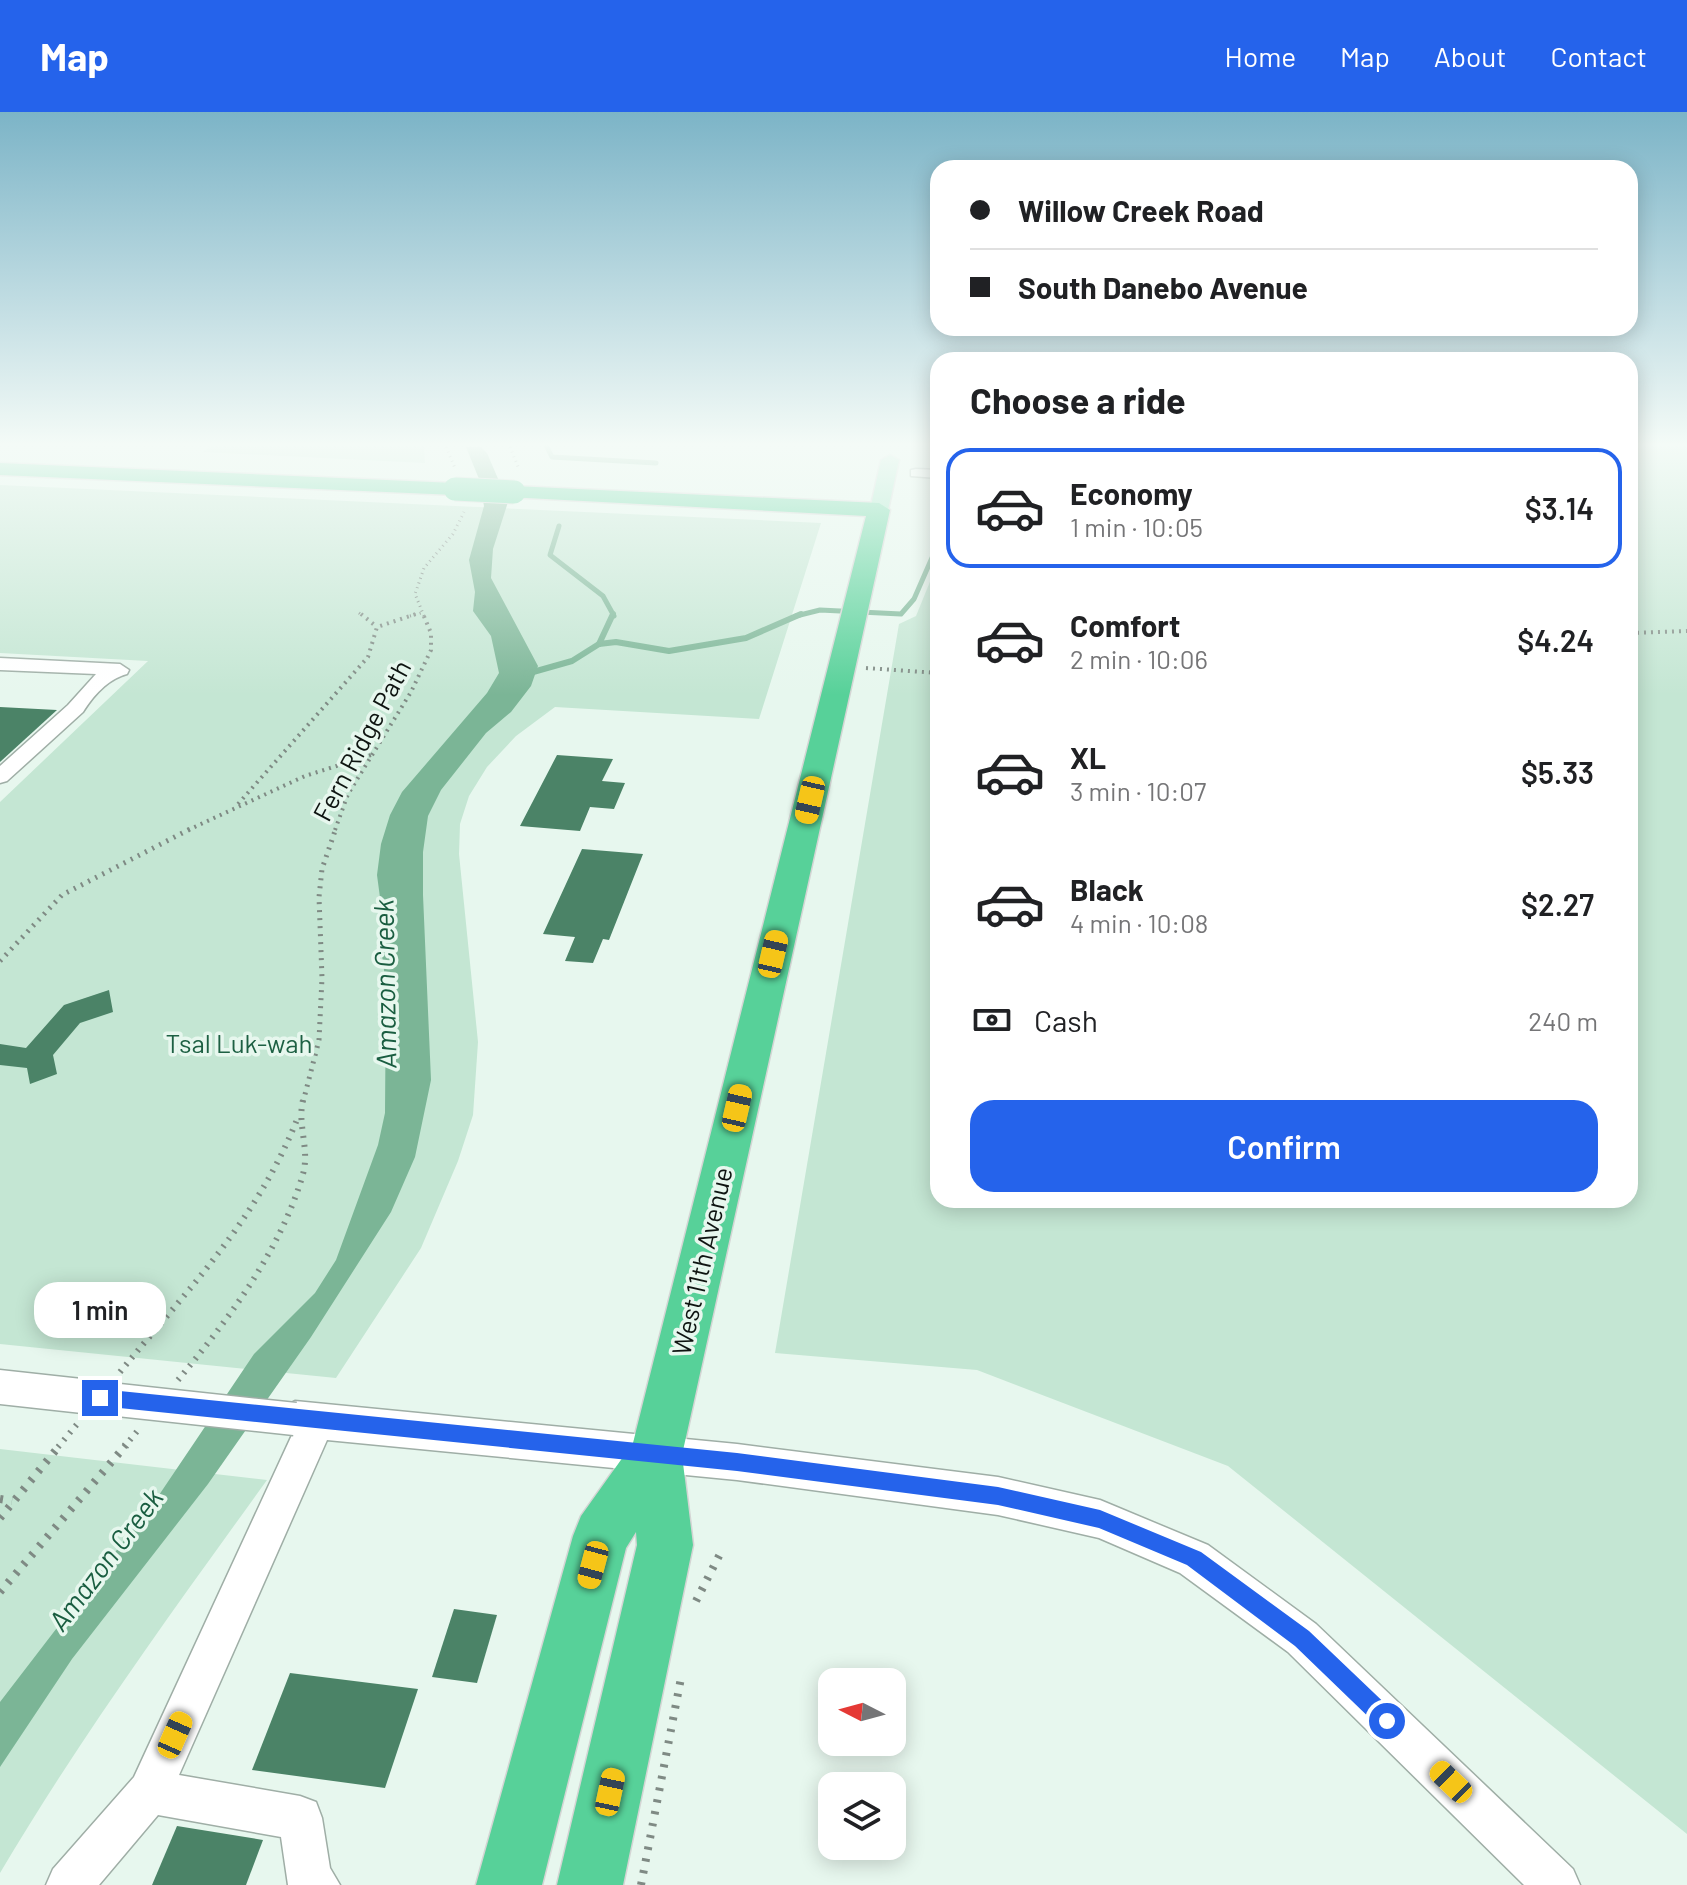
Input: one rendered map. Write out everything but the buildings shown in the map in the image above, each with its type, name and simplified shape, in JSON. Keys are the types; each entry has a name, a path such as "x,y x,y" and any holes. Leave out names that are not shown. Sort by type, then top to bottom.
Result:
{"highway":[{"name":"West 11th Avenue","path":"590,1885 665,1545 656,1455 874,530"},
{"name":"West 11th Avenue","path":"509,1885 601,1536 656,1455"}],"street":[{"path":"0,664 120,670 81,699 76,708 0,777"},
{"path":"0,1387 656,1455 998,1496 1100,1519 1194,1559 1302,1638 1557,1885"},
{"path":"69,1885 149,1792 306,1420"},
{"path":"149,1792 300,1818 310,1884 317,1885"}],"path":[{"name":"Fern Ridge Path","path":"172,1388 221,1328 288,1216 304,1171 305,1149 299,1116 319,1040 322,978 319,897 322,869 348,794 411,692 431,650 431,633 415,594 424,568 454,530"},
{"path":"359,613 377,627"},
{"path":"377,627 421,613"},
{"path":"237,805 368,657 377,627"},
{"path":"1638,633 1687,631"},
{"path":"841,666 930,672"},
{"path":"0,961 62,895 237,805 305,776 373,754"},
{"path":"0,1518 252,1209 280,1163 299,1116"},
{"path":"0,1592 83,1499 142,1424"},
{"path":"0,1499 12,1501"},
{"path":"693,1615 707,1575 721,1552"},
{"path":"641,1885 685,1660"}],"green space":[{"name":"Tsal Luk-wah","path":"0,530 819,530 759,719 555,707 516,736 487,767 469,796 460,824 459,854 478,1042 473,1115 458,1161 421,1248 336,1378 0,1344 0,802 148,661 0,653"},
{"path":"1638,530 1687,530 1687,1834 1228,1466 977,1370 775,1353 899,624 916,616 930,582 930,1208 1638,1208"},
{"path":"0,1449 267,1480 96,1722 0,1873"}],"shaded area":[{"path":"477,530 499,530 493,549 491,578 538,666 531,686 511,712 486,733 441,790 428,816 423,852 423,895 431,1080 415,1157 391,1212 311,1337 208,1484 72,1659 0,1767 0,1702 159,1495 254,1354 315,1293 336,1260 378,1145 385,1113 386,985 379,933 381,905 377,875 381,844 390,815 402,792 487,693 499,673 491,636 473,611 475,592 469,560"}],"waterway":[{"path":"558,530 550,555 603,596 613,614"},
{"path":"797,616 820,610 901,614 914,599 930,562"},
{"path":"599,644 613,614"},
{"path":"797,616 801,614"},
{"path":"599,644 616,642 669,651 746,638 797,616"},
{"path":"526,674 572,661 599,644"}],"route":[{"path":"100,1398 737,1462 998,1496 1100,1519 1194,1559 1302,1638 1387,1721"}],"water label":[{"name":"Amazon Creek","path":"384,984"},
{"name":"Amazon Creek","path":"105,1559"}]}
